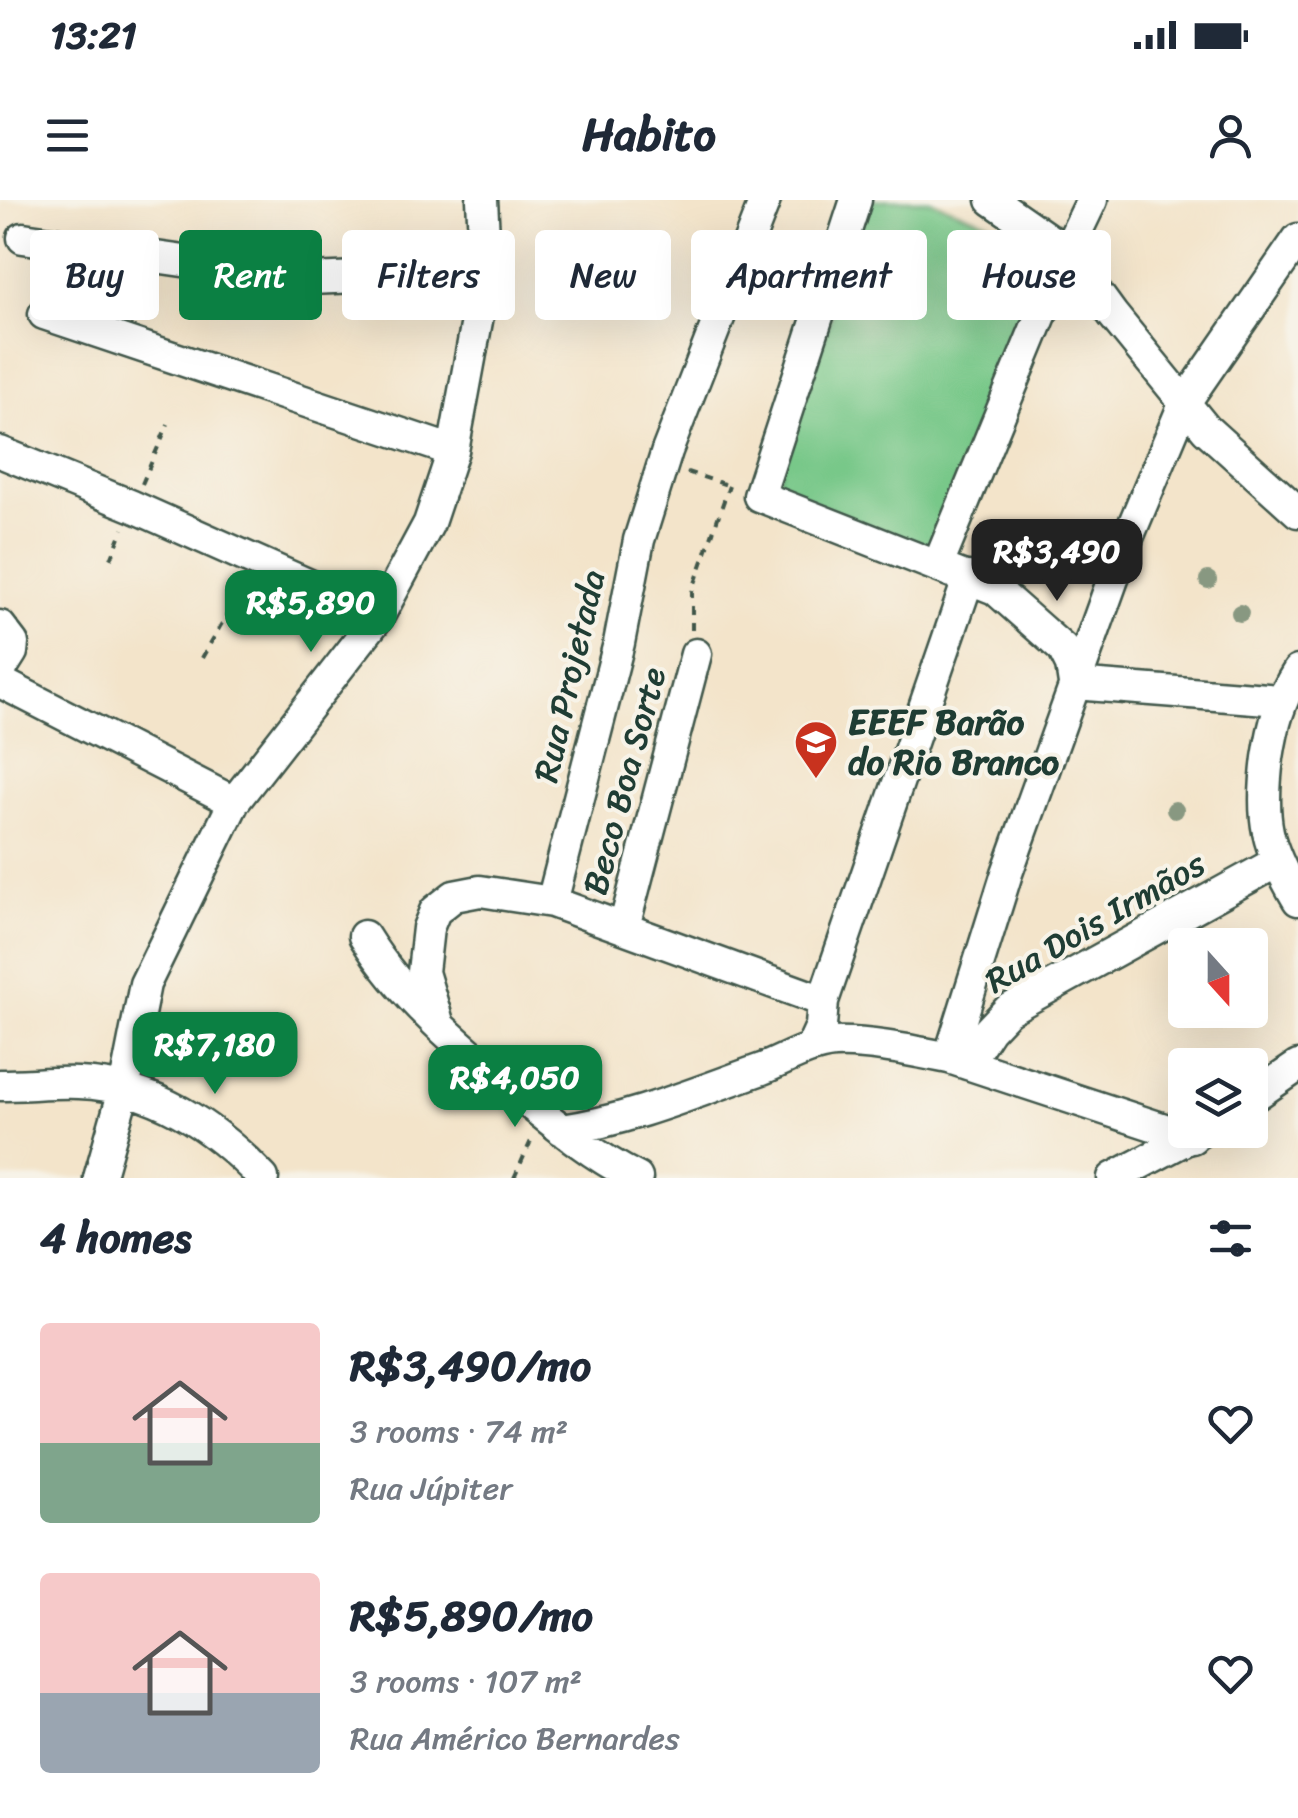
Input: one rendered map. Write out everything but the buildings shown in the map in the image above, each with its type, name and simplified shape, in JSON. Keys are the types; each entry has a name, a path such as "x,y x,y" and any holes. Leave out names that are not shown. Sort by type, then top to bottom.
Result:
{"street":[{"path":"482,200 484,230"},
{"name":"Rua Projetada","path":"552,902 619,643 639,540 663,464 765,200"},
{"path":"856,200 758,496 995,590 1063,648 1074,684"},
{"path":"992,200 1035,230"},
{"path":"1078,230 1092,200"},
{"path":"23,238 309,279 342,278"},
{"path":"958,1061 1007,873 1127,540 1184,404 1298,239"},
{"path":"1111,309 1184,404 1233,456 1298,512"},
{"path":"62,320 453,451"},
{"path":"99,1178 124,1090 146,984 234,802 379,616 429,522 453,451 477,320"},
{"path":"938,565 1039,320"},
{"path":"0,452 379,616"},
{"path":"811,1048 821,1026 823,1001 969,577"},
{"path":"0,626 13,643 0,671"},
{"name":"Beco Boa Sorte","path":"624,927 696,654"},
{"path":"1298,670 1280,700 1262,802 1277,862 1298,900"},
{"path":"0,682 234,802"},
{"path":"1074,684 1280,700"},
{"name":"Rua Dois Irmãos","path":"958,1061 1008,1010 1277,862"},
{"path":"438,1022 424,972 428,928 435,912 454,896 480,891 552,902 823,1001"},
{"path":"364,936 395,982 459,1045 602,1161 638,1178"},
{"path":"552,1122 607,1121 688,1096 811,1048 835,1043 915,1051 958,1061 1168,1125"},
{"path":"1268,1086 1298,1066"},
{"path":"0,1084 82,1083 124,1090 166,1104 191,1116 234,1148 262,1178"},
{"path":"1112,1178 1171,1148"}],"path":[{"path":"663,464 758,496"},
{"path":"696,654 691,624 692,592 729,486"},
{"path":"202,658 258,562"},
{"path":"514,1178 552,1122"}],"green space":[{"path":"868,200 929,200 1008,230 947,230 947,320 1025,320 937,553 774,493 830,320 927,320 927,230 858,230"}],"place":[{"name":"EEEF Barão do Rio Branco","path":"816,780"}]}
